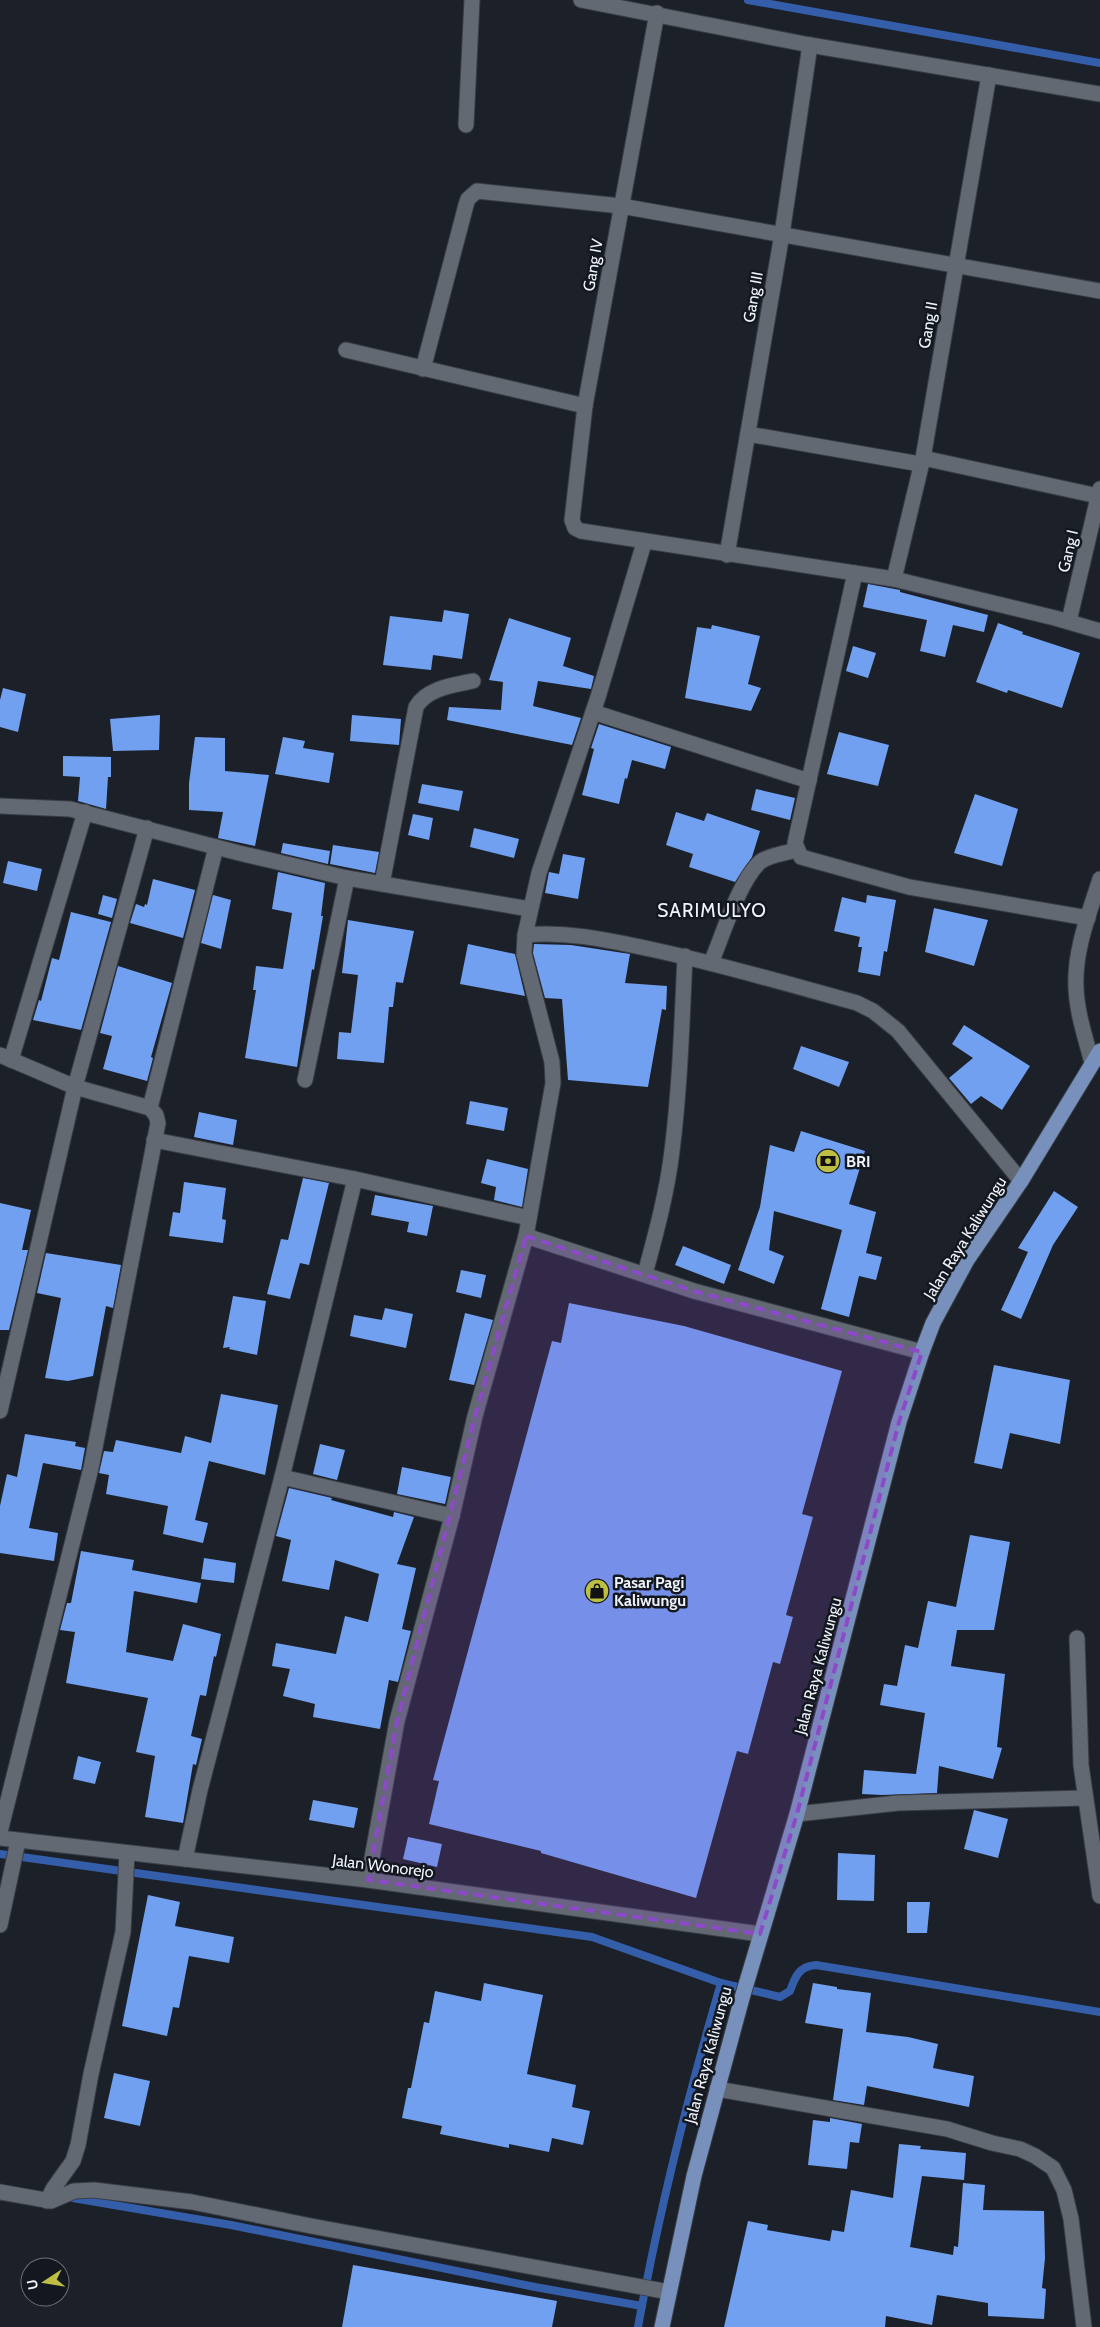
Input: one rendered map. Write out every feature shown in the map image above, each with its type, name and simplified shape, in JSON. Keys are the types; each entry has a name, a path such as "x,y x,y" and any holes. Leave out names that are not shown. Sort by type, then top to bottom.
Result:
{"main road":[{"name":"Jalan Raya Kaliwungu","path":"662,2327 662,2290 760,1934 798,1814 897,1431 922,1352 933,1323 967,1260 1020,1181 1096,1057"}],"street":[{"path":"466,125 472,0"},
{"path":"581,0 810,45 1100,94"},
{"name":"Gang IV","path":"644,543 581,532 573,525 585,406 657,14"},
{"name":"Gang III","path":"727,554 782,234 810,45"},
{"name":"Gang II","path":"894,579 922,461 989,75"},
{"path":"423,369 466,205 472,194 484,191 621,206 1100,292"},
{"path":"346,350 585,406"},
{"path":"748,434 922,461 1099,493"},
{"name":"Gang I","path":"1070,621 1099,493"},
{"path":"368,1880 397,1721 452,1516 475,1416 526,1236 529,1218 553,1072 524,954 527,923 539,873 593,712 644,543 894,579 1070,621 1100,631"},
{"path":"855,573 795,843 801,857 909,887 1088,918"},
{"path":"382,884 416,707 425,696 444,688 473,681"},
{"path":"593,712 809,781"},
{"path":"0,806 70,809 84,812 216,847 347,878 382,884 527,923 552,932 582,935 685,956 857,1003 873,1011 898,1031 1020,1181"},
{"path":"0,1832 91,1468 158,1123 156,1115 150,1108 75,1088 6,1058 84,812"},
{"path":"0,1411 75,1088 147,828"},
{"path":"150,1108 216,847"},
{"path":"711,963 741,890 754,869 761,861 797,850"},
{"path":"305,1080 347,878"},
{"path":"1096,1057 1079,1012 1076,986 1077,961 1100,879"},
{"path":"645,1274 664,1203 672,1150 682,1038 685,956"},
{"path":"154,1140 355,1179 529,1218"},
{"path":"185,1860 200,1790 282,1477 355,1179"},
{"path":"526,1236 694,1291 922,1352"},
{"path":"282,1477 452,1516"},
{"path":"1077,1638 1081,1765 1100,1896"},
{"path":"798,1814 898,1803 1085,1798"},
{"name":"Jalan Wonorejo","path":"0,1838 17,1847 126,1863 185,1860 368,1880 760,1934"},
{"path":"0,1925 17,1847"},
{"path":"51,2196 73,2161 78,2144 91,2074 123,1932 126,1899 126,1863"},
{"path":"717,2088 947,2129 992,2144 1020,2148 1035,2156 1053,2168 1064,2190 1070,2219 1084,2327"},
{"path":"0,2192 51,2196 74,2191 94,2190 192,2202 312,2226 662,2290"}],"highlighted area":[{"path":"526,1236 694,1291 922,1352 899,1422 797,1814 760,1934 368,1880 397,1721 475,1416"}],"building":[{"path":"868,584 900,590 900,592 988,615 984,632 953,625 945,657 920,651 927,620 863,607"},
{"path":"444,610 469,614 462,659 433,655 431,670 383,665 390,616 442,622"},
{"path":"509,618 571,638 563,666 594,676 591,689 538,681 533,706 581,718 572,745 447,720 449,707 501,710 503,682 489,680"},
{"path":"998,623 1023,632 1022,634 1080,653 1062,708 1008,690 1007,693 976,682"},
{"path":"712,625 760,636 748,684 761,688 751,711 685,698 697,627 711,629"},
{"path":"853,646 876,653 868,678 846,671"},
{"path":"3,688 26,694 18,732 0,727 0,700"},
{"path":"160,715 159,750 113,751 110,719"},
{"path":"352,715 401,719 399,745 350,741"},
{"path":"599,724 671,747 665,769 632,760 627,779 625,778 619,804 582,795 594,749 591,748"},
{"path":"839,732 889,745 878,786 827,774"},
{"path":"195,737 225,738 225,771 269,775 255,846 218,838 223,812 189,810 189,783"},
{"path":"283,737 305,741 303,748 334,753 329,783 275,774"},
{"path":"63,756 111,757 111,777 108,777 106,809 78,801 80,777 63,776"},
{"path":"422,784 463,791 459,811 418,803"},
{"path":"756,789 795,798 790,820 751,810"},
{"path":"975,794 1018,809 1002,866 954,853"},
{"path":"676,812 704,821 707,813 760,831 752,857 735,882 689,867 693,854 666,845"},
{"path":"413,814 433,818 429,840 408,835"},
{"path":"474,828 519,839 514,858 470,847"},
{"path":"283,843 330,851 328,864 281,853"},
{"path":"333,845 379,852 375,873 330,864"},
{"path":"563,854 585,858 578,899 545,893 549,872 559,874"},
{"path":"8,861 42,869 37,891 3,883"},
{"path":"278,872 325,883 321,916 323,916 314,970 312,969 297,1067 245,1058 256,990 253,990 256,966 283,969 292,913 272,909"},
{"path":"153,879 195,890 183,938 130,923 136,904 144,907 145,904 147,905"},
{"path":"103,895 117,899 112,918 98,914"},
{"path":"213,895 231,900 221,949 201,943"},
{"path":"867,895 896,900 887,952 884,951 880,976 858,972 862,947 858,947 860,937 834,931 842,897 866,903"},
{"path":"934,908 988,920 974,966 925,952"},
{"path":"71,912 111,922 81,1030 33,1020 39,1000 41,1001 52,958 59,960"},
{"path":"348,920 414,931 403,983 396,982 393,1007 389,1007 384,1063 337,1059 339,1032 351,1033 358,975 342,973"},
{"path":"468,944 515,954 525,996 460,984"},
{"path":"534,944 571,945 630,954 625,983 667,986 666,1010 662,1009 648,1087 568,1080 562,999 545,998 533,953"},
{"path":"118,966 172,983 151,1057 153,1058 147,1081 103,1069 112,1036 100,1033"},
{"path":"964,1025 1030,1066 1002,1110 981,1096 971,1104 949,1078 973,1058 952,1044"},
{"path":"801,1046 849,1062 839,1087 793,1069"},
{"path":"470,1101 508,1108 504,1131 466,1124"},
{"path":"199,1112 237,1120 233,1145 194,1137"},
{"path":"801,1131 865,1151 849,1204 876,1212 866,1253 882,1257 876,1280 859,1276 849,1317 821,1309 842,1230 774,1211 769,1250 784,1256 774,1284 738,1270 760,1207 770,1145 794,1152"},
{"path":"487,1159 528,1169 522,1207 494,1200 496,1187 481,1183"},
{"path":"303,1178 329,1183 309,1265 300,1263 290,1299 267,1294 281,1239 288,1240"},
{"path":"184,1182 226,1188 222,1219 226,1220 223,1243 169,1236 173,1212 180,1213"},
{"path":"1054,1191 1078,1207 1053,1245 1021,1319 1001,1310 1028,1252 1018,1248"},
{"path":"375,1195 433,1206 427,1236 407,1232 409,1222 371,1215"},
{"path":"0,1203 31,1210 22,1250 28,1250 9,1330 0,1330"},
{"path":"683,1246 731,1265 724,1284 675,1265"},
{"path":"46,1253 121,1265 113,1308 106,1306 93,1376 68,1381 45,1378 61,1298 37,1293"},
{"path":"461,1270 486,1275 481,1298 456,1292"},
{"path":"233,1296 266,1301 257,1355 229,1349 230,1347 223,1348"},
{"path":"569,1303 684,1326 842,1371 802,1514 813,1517 786,1615 793,1617 790,1628 780,1664 773,1662 748,1754 737,1751 696,1898 541,1853 541,1851 429,1824 439,1781 433,1780 552,1341 561,1343"},
{"path":"385,1308 413,1314 406,1348 350,1336 354,1315 382,1320"},
{"path":"465,1313 493,1320 474,1385 449,1380"},
{"path":"994,1365 1070,1380 1060,1444 1010,1433 1002,1469 974,1463"},
{"path":"221,1394 278,1405 265,1475 209,1461 195,1520 208,1523 203,1543 163,1534 168,1506 106,1494 109,1475 99,1473 104,1451 113,1452 116,1440 181,1453 185,1436 211,1443"},
{"path":"25,1434 76,1442 75,1446 85,1448 81,1470 43,1463 29,1528 58,1533 54,1561 0,1553 0,1506 7,1474 17,1477"},
{"path":"320,1444 345,1450 337,1480 313,1474"},
{"path":"402,1467 451,1477 445,1504 397,1494"},
{"path":"289,1488 332,1498 331,1500 393,1517 394,1512 414,1517 397,1564 416,1568 402,1629 411,1631 398,1682 389,1680 380,1729 313,1717 315,1704 283,1696 290,1669 272,1666 276,1643 336,1654 345,1616 368,1622 379,1574 335,1560 329,1590 282,1581 291,1540 276,1536"},
{"path":"970,1535 1010,1542 994,1630 957,1630 951,1666 1005,1674 997,1747 1002,1748 993,1779 939,1766 937,1793 862,1794 864,1770 916,1774 925,1713 880,1705 884,1684 897,1686 905,1645 918,1648 928,1601 956,1607"},
{"path":"81,1551 134,1560 132,1570 201,1583 197,1603 134,1591 126,1652 173,1661 183,1624 221,1634 216,1657 214,1656 206,1696 200,1695 191,1736 202,1739 196,1765 193,1764 183,1823 145,1817 155,1756 136,1752 148,1698 66,1683 75,1632 60,1630 67,1603 71,1603"},
{"path":"204,1558 236,1563 234,1583 201,1579"},
{"path":"78,1756 101,1762 95,1784 73,1779"},
{"path":"313,1800 358,1808 354,1828 309,1820"},
{"path":"974,1810 1008,1819 998,1858 964,1849"},
{"path":"408,1837 442,1844 437,1867 403,1859"},
{"path":"838,1853 875,1855 874,1901 837,1900"},
{"path":"148,1895 180,1902 175,1926 234,1937 229,1963 189,1956 179,2008 173,2007 167,2036 122,2026"},
{"path":"907,1902 930,1902 927,1933 907,1933"},
{"path":"484,1983 543,1995 527,2074 576,2085 572,2107 590,2111 583,2145 552,2138 549,2152 509,2144 509,2148 440,2134 442,2126 402,2118 408,2088 411,2088 424,2022 429,2023 435,1991 481,2001"},
{"path":"813,1983 837,1987 837,1989 871,1993 866,2032 908,2037 938,2044 933,2068 974,2076 969,2107 867,2086 864,2105 833,2100 843,2029 805,2023"},
{"path":"114,2073 150,2081 140,2126 104,2118"},
{"path":"830,2118 862,2124 859,2143 850,2142 847,2169 808,2165 813,2120 830,2122"},
{"path":"899,2144 921,2146 920,2149 966,2153 964,2180 922,2176 910,2247 953,2255 954,2246 958,2247 963,2183 985,2185 983,2210 1044,2211 1045,2258 1042,2288 1046,2289 1044,2319 988,2316 988,2303 937,2295 932,2325 886,2316 885,2327 724,2327 748,2221 768,2225 767,2230 830,2241 832,2230 844,2232 851,2190 893,2198"},
{"path":"353,2265 557,2301 552,2327 342,2327"}],"waterway":[{"path":"748,0 1100,63"},
{"path":"0,1854 592,1937 721,1983 780,1997 790,1991 796,1977 802,1970 816,1965 1100,2012"},
{"path":"638,2327 655,2240 675,2154 721,1983"},
{"path":"67,2197 231,2225 535,2287 642,2306"}],"place":[{"name":"BRI","path":"828,1161"},
{"name":"Pasar Pagi Kaliwungu","path":"597,1591"}],"district":[{"name":"SARIMULYO","path":"712,910"}]}
